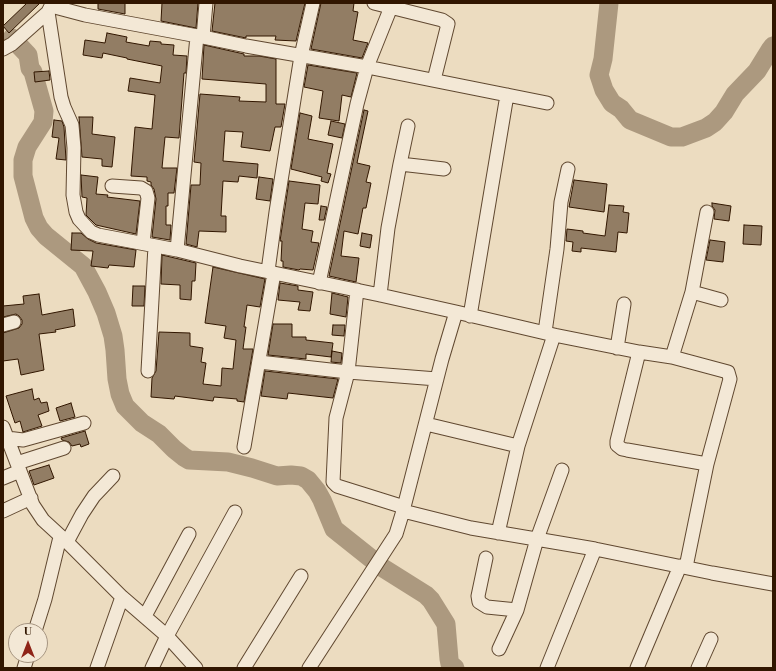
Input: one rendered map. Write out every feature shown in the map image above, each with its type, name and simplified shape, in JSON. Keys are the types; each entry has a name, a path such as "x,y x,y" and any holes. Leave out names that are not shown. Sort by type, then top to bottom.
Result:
{"street":[{"path":"177,250 200,36 206,3"},
{"path":"244,447 265,322 276,212 301,56 313,3"},
{"path":"374,3 442,20 448,24 434,80"},
{"path":"49,7 246,46 367,67 547,103"},
{"path":"6,48 49,7"},
{"path":"49,7 61,96 72,125 74,148 73,195 76,212 79,219 91,232 98,235 177,250 240,266 380,295 549,334 617,348 672,357 726,370 730,376 683,566 637,668"},
{"path":"319,282 357,104 367,67 391,7"},
{"path":"470,316 507,95"},
{"path":"380,295 388,228 408,126"},
{"path":"400,164 444,169"},
{"path":"498,533 518,446 549,334 561,202 568,169"},
{"path":"112,186 141,188 146,191 148,198 148,371"},
{"path":"672,357 692,292 708,212"},
{"path":"357,290 348,372 336,418 334,482 337,486 404,509 471,528 595,549 773,584"},
{"path":"692,292 721,300"},
{"path":"617,348 624,304"},
{"path":"309,668 396,534 404,509 437,379 456,312"},
{"path":"639,352 617,441 618,445 627,450 707,464"},
{"path":"259,362 348,372 437,379"},
{"path":"5,433 23,440 84,423"},
{"path":"426,424 518,446"},
{"path":"5,433 31,498 43,520 122,597 167,636 196,668"},
{"path":"3,478 19,467 64,448"},
{"path":"499,650 517,610 538,539 562,470"},
{"path":"38,623 64,539 94,496 114,476"},
{"path":"3,511 31,498"},
{"path":"152,668 167,636 234,512"},
{"path":"145,616 189,534"},
{"path":"547,668 595,549"},
{"path":"486,558 478,596 479,602 487,607 517,610"},
{"path":"244,668 301,576"},
{"path":"97,668 122,597"},
{"path":"698,668 711,639"}],"building":[{"path":"27,3 40,3 9,33 3,26"},
{"path":"98,3 125,3 125,14 98,9"},
{"path":"162,3 198,3 196,28 161,21"},
{"path":"215,3 305,3 296,41 275,40 276,36 246,36 246,38 212,31"},
{"path":"321,3 354,3 353,11 358,12 353,40 368,43 362,58 311,49"},
{"path":"107,33 127,37 126,42 149,46 150,41 174,45 173,55 187,56 186,73 184,73 179,138 165,137 162,168 177,168 174,193 168,193 168,206 166,206 166,225 171,225 170,240 152,237 156,199 151,182 147,181 147,177 131,176 135,127 152,129 155,95 128,91 130,78 160,83 162,66 103,53 102,58 83,55 85,40 105,43"},
{"path":"204,45 244,54 244,56 259,56 276,59 276,104 285,104 281,127 275,127 270,151 241,147 243,132 225,131 223,161 258,164 257,178 239,176 238,182 223,181 221,216 226,216 226,232 199,231 197,247 186,244 191,185 200,185 201,163 194,162 200,94 240,97 239,101 266,102 266,84 202,79"},
{"path":"308,65 357,73 351,97 342,95 339,121 319,118 323,91 304,87"},
{"path":"49,71 50,80 35,82 34,72"},
{"path":"364,110 368,111 357,163 370,166 366,182 371,183 366,208 363,208 358,234 344,231 341,256 359,258 356,282 329,276"},
{"path":"300,113 312,116 308,139 333,144 327,173 331,174 328,183 321,181 322,177 291,169"},
{"path":"79,117 93,117 92,134 115,137 112,167 102,166 102,159 82,157"},
{"path":"54,120 62,121 64,127 66,160 56,159 59,138 52,137"},
{"path":"331,121 345,124 342,138 328,135"},
{"path":"81,175 98,177 96,194 108,195 107,197 140,201 136,234 96,225 86,215 87,198 82,197"},
{"path":"259,177 273,179 270,201 256,199"},
{"path":"574,180 607,184 604,212 569,207"},
{"path":"289,181 320,185 318,204 305,203 302,229 313,231 311,242 319,243 313,270 299,270 283,267 283,261 281,261 282,241 280,241"},
{"path":"712,203 731,206 729,221 714,219 715,210"},
{"path":"609,205 624,206 623,212 629,213 627,233 618,232 616,252 581,248 581,252 572,251 573,242 566,241 567,229 605,236"},
{"path":"321,206 327,207 324,220 319,220"},
{"path":"744,225 762,226 761,245 743,244"},
{"path":"72,233 81,233 96,243 136,250 134,267 109,265 108,268 91,266 93,251 71,250"},
{"path":"362,233 372,235 370,248 360,246"},
{"path":"710,240 725,242 723,262 706,260"},
{"path":"162,255 196,263 195,281 192,281 191,300 180,299 180,285 161,284"},
{"path":"213,267 265,279 260,307 247,305 243,349 253,349 244,402 237,401 237,399 214,397 213,401 175,396 174,399 151,397 152,378 156,371 159,332 190,333 190,346 203,348 201,362 206,363 203,384 221,386 222,368 233,369 236,340 224,338 226,326 205,323"},
{"path":"280,283 298,286 298,290 313,292 310,311 298,310 300,302 278,300"},
{"path":"133,286 145,286 144,306 132,306"},
{"path":"332,293 348,297 346,317 330,314"},
{"path":"39,294 42,315 73,309 75,326 55,330 56,332 39,334 44,370 21,375 18,359 3,361 3,333 19,328 22,324 22,320 16,314 3,317 3,306 24,304 23,296"},
{"path":"273,324 292,324 292,337 306,337 306,340 333,343 331,357 306,354 306,359 268,355"},
{"path":"333,325 345,325 344,336 332,335"},
{"path":"332,351 342,353 341,363 331,362"},
{"path":"265,371 338,379 333,398 288,393 287,399 261,396"},
{"path":"32,389 34,400 39,398 41,403 47,402 49,411 38,415 42,426 23,432 20,421 15,423 6,396"},
{"path":"71,403 75,417 60,421 56,408"},
{"path":"85,431 89,444 81,447 80,444 72,446 69,442 62,440 61,438"},
{"path":"49,465 54,478 34,485 29,471"}],"waterway":[{"path":"609,3 603,59 599,75 604,90 612,103 621,109 630,120 671,137 682,137 706,128 715,122 724,112 735,94 757,71 773,46"},
{"path":"12,38 28,55 30,68 33,72 44,111 43,122 27,147 23,160 23,176 34,218 39,228 46,236 83,266 97,292 106,313 113,336 117,379 120,394 125,406 142,423 159,434 174,449 189,460 228,462 277,476 301,476 308,480 322,500 334,529 383,568 426,595 431,600 446,624 450,664 455,668"}]}
